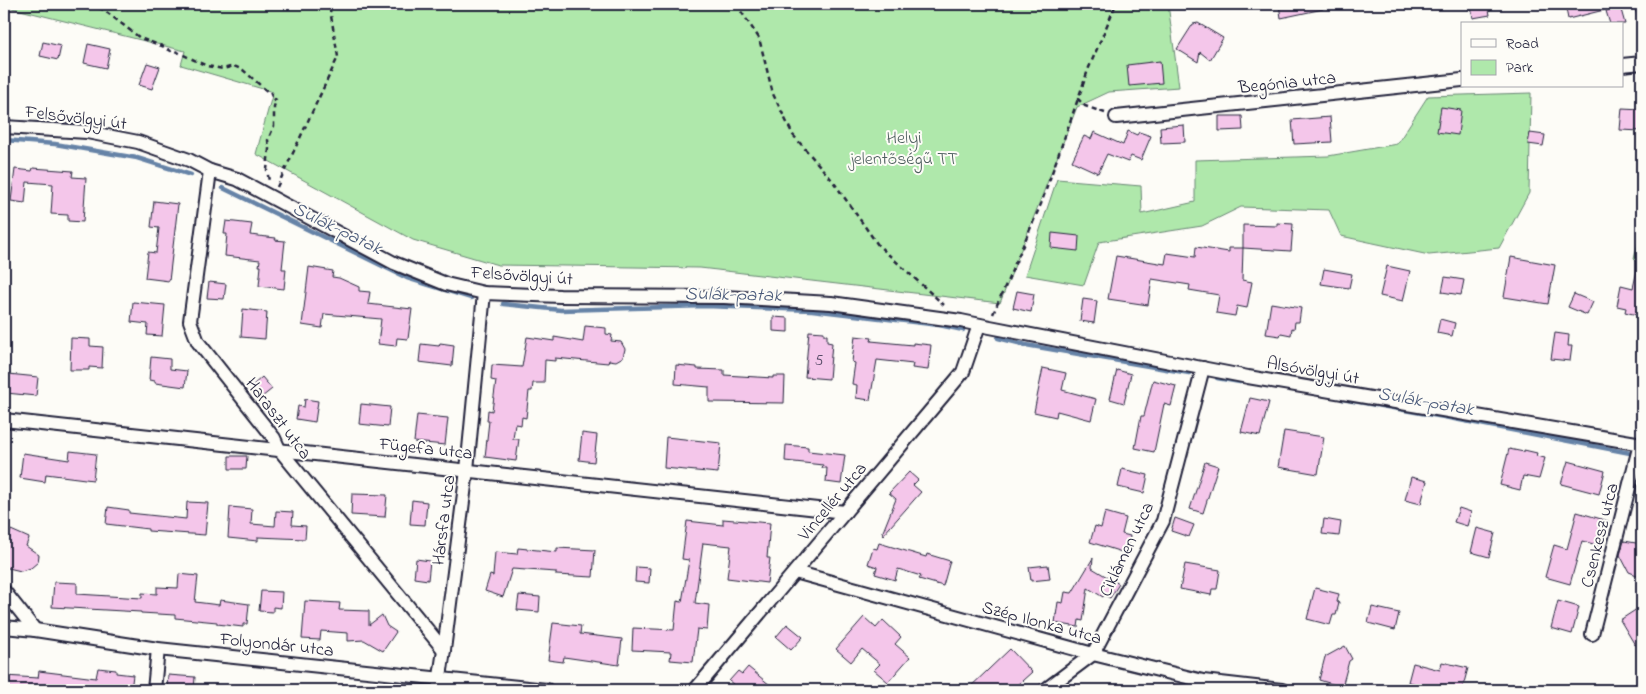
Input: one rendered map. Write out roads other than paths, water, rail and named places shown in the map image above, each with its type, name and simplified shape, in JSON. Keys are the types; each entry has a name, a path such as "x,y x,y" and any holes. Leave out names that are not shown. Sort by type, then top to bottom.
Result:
{"street":[{"path":"1624,65 1642,63"},
{"name":"Begónia utca","path":"1116,117 1461,80"},
{"name":"Felsővölgyi út","path":"4,127 87,132 138,142 237,179 394,264 446,284 484,293 560,296 734,297 831,303 961,321 984,326"},
{"name":"Haraszt utca","path":"210,170 190,321 198,342 274,438 279,449 444,650"},
{"name":"Hársfa utca","path":"438,685 467,470 484,293"},
{"name":"Alsóvölgyi út","path":"984,326 1203,368 1641,444"},
{"name":"Vincellér utca","path":"695,690 963,372 984,326"},
{"name":"Ciklámen utca","path":"1045,690 1093,654 1162,521 1203,368"},
{"name":"Fügefa utca","path":"4,420 845,512"},
{"name":"Csenkesz utca","path":"1592,634 1641,444"},
{"name":"Szép Ilonka utca","path":"795,572 1093,654 1203,681 1282,690"},
{"path":"4,591 35,630"},
{"name":"Folyondár utca","path":"4,627 438,685 547,690"},
{"path":"154,690 158,649"}],"lane":[{"path":"1639,4 1642,18"}],"waterway":[{"name":"Sulák-patak","path":"4,140 55,144 137,158 191,175"},
{"name":"Sulák-patak","path":"223,188 407,278 471,298"},
{"name":"Sulák-patak","path":"503,304 561,310 706,306 812,310 939,325 963,330"},
{"name":"Sulák-patak","path":"998,338 1026,345 1189,373"},
{"name":"Sulák-patak","path":"1217,378 1240,382"},
{"name":"Sulák-patak","path":"1342,399 1630,453"}],"park label":[{"name":"Helyi jelentőségű TT","path":"904,147"}]}
